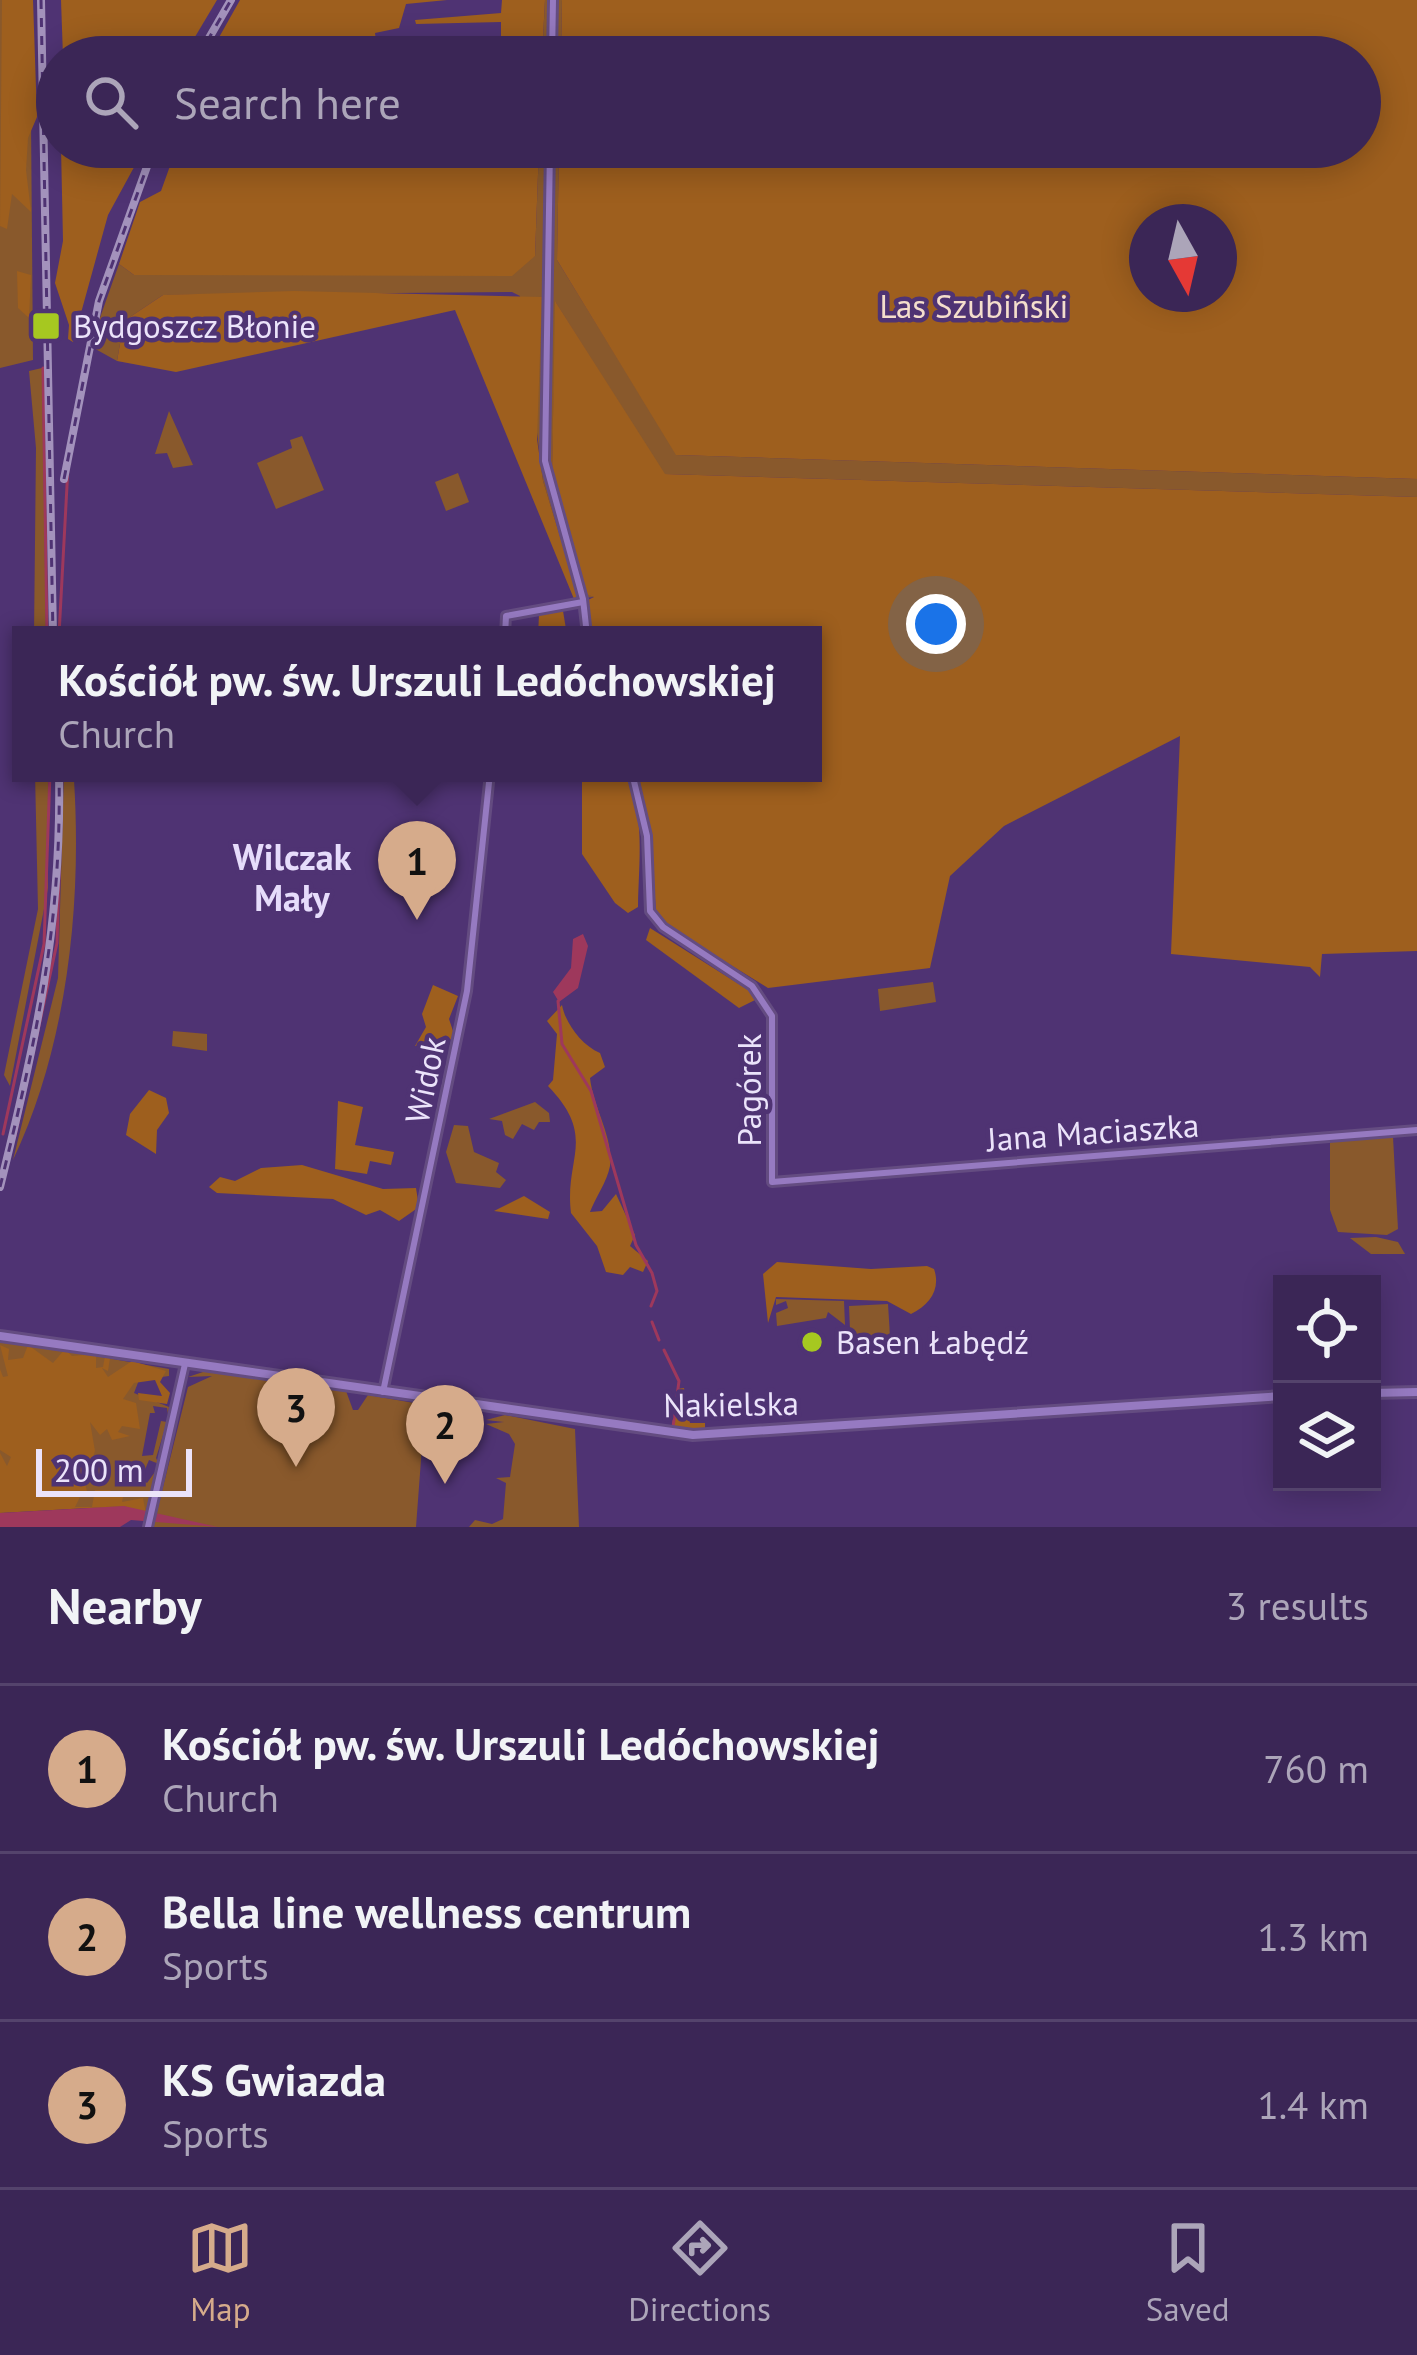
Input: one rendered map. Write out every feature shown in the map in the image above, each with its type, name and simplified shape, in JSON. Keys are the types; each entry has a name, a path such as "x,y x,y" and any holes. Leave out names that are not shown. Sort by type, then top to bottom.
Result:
{"main road":[{"name":"Nakielska","path":"0,1336 693,1435 1273,1397"},
{"path":"1381,1394 1417,1392"}],"street":[{"path":"552,36 553,0"},
{"path":"550,168 545,461 584,602 586,626"},
{"path":"505,626 506,616 584,602"},
{"name":"Widok","path":"383,1392 467,991 489,782"},
{"name":"Pagórek","path":"634,782 647,836 650,911 765,1001 776,1036 772,1182"},
{"name":"Jana Maciaszka","path":"772,1182 1417,1130"},
{"path":"148,1525 185,1364"}],"shaded area":[{"path":"0,0 30,0 33,360 0,368"},
{"path":"545,0 562,0 561,36 543,36"},
{"path":"538,168 559,168 557,260 677,455 1417,479 1417,497 664,474 556,303 552,476 586,593 594,597 574,599 578,595 543,481 520,296 512,292 163,295 124,321 117,361 90,346 119,264 134,275 284,274 535,256"},
{"path":"42,368 46,626 34,626 36,448 29,371"},
{"path":"169,411 193,465 173,468 167,453 155,454"},
{"path":"302,436 324,490 276,509 257,463 292,448 290,440"},
{"path":"458,473 469,502 446,511 435,482"},
{"path":"35,782 48,782 48,888 10,1086 4,1075 38,909"},
{"path":"64,782 74,782 75,876 67,974 46,1070 13,1160 58,978"},
{"path":"583,934 588,946 578,988 559,1002 553,992 571,968 573,939"},
{"path":"933,982 936,1002 880,1011 878,989"},
{"path":"173,1031 207,1034 207,1051 172,1046"},
{"path":"535,1102 549,1113 550,1122 539,1122 534,1130 522,1124 513,1139 505,1135 502,1121 489,1119"},
{"path":"454,1125 468,1126 474,1152 499,1163 496,1172 506,1180 500,1188 456,1183 446,1152"},
{"path":"1393,1137 1398,1229 1387,1235 1338,1232 1330,1210 1330,1142"},
{"path":"1350,1238 1398,1242 1405,1254 1371,1254"},
{"path":"776,1299 844,1301 845,1325 828,1312 826,1318 777,1326 776,1313 788,1308 786,1301 776,1305"},
{"path":"888,1304 891,1353 851,1355 849,1306"},
{"path":"0,1339 169,1369 169,1376 139,1380 134,1393 169,1407 168,1414 167,1408 153,1406 155,1413 150,1413 142,1456 153,1455 161,1421 167,1422 156,1458 159,1464 149,1460 141,1479 147,1483 157,1469 146,1514 97,1508 0,1507"},
{"path":"206,1371 346,1391 353,1410 368,1395 472,1413 481,1418 480,1427 424,1420 416,1527 153,1527 188,1387 212,1376 188,1377"},
{"path":"505,1415 575,1429 579,1527 469,1527 475,1520 492,1524 503,1519 506,1483 496,1478 510,1477 515,1444 509,1434 486,1424 504,1422 486,1420"},
{"path":"124,1506 218,1527 131,1520 120,1527 0,1527 0,1513"}],"green space":[{"path":"2,0 33,0 36,119 28,138 26,170 31,212 12,194 7,229 0,226"},
{"path":"61,0 217,0 196,36 62,36"},
{"path":"240,0 447,0 406,4 399,28 375,36 220,36"},
{"path":"502,0 545,0 543,36 501,36 501,22 416,24 415,20 501,13"},
{"name":"Las Szubiński","path":"562,0 1417,0 1417,479 676,455 557,260 559,168 1381,168 1381,36 561,36"},
{"path":"61,168 134,168 108,215 73,342 68,339 69,325 55,283 63,241"},
{"path":"169,168 538,168 535,256 512,276 134,275 119,264 140,202 161,191"},
{"path":"17,271 31,275 29,318 18,308"},
{"path":"294,291 542,297 537,439 543,481 578,595 574,599 455,310 176,372 117,361 124,321 163,295"},
{"path":"555,301 665,474 1417,497 1417,951 1322,954 1320,977 1310,967 1171,954 1180,736 1004,826 950,876 930,968 768,988 669,927 656,911 650,834 637,782 822,782 822,626 591,626 588,600 594,597 586,594 552,476"},
{"path":"563,611 566,626 538,626 539,615"},
{"path":"582,782 630,782 640,839 638,907 628,913 615,903 582,854"},
{"path":"650,928 753,993 755,1000 739,1008 646,940"},
{"path":"433,985 458,996 449,1019 454,1034 448,1043 415,1046 426,1027 422,1014"},
{"path":"562,1005 575,1032 600,1053 605,1067 590,1078 609,1145 610,1166 590,1212 602,1211 616,1194 635,1235 630,1246 648,1261 643,1272 630,1267 623,1275 606,1272 597,1246 571,1213 575,1134 563,1104 548,1086 553,1080 557,1034 547,1021"},
{"path":"149,1090 166,1098 169,1113 157,1130 156,1154 126,1135 130,1114"},
{"path":"338,1101 363,1107 355,1145 394,1152 391,1165 370,1161 367,1174 335,1169"},
{"path":"302,1165 383,1189 416,1188 419,1207 399,1221 380,1210 366,1215 333,1199 217,1193 209,1187 220,1177 235,1181 261,1168"},
{"path":"524,1196 550,1212 548,1219 494,1211"},
{"path":"777,1262 871,1269 927,1266 934,1269 935,1290 911,1314 887,1301 776,1297 768,1323 763,1274"},
{"path":"0,1345 9,1349 8,1360 23,1358 28,1345 53,1363 65,1349 72,1356 96,1354 96,1368 103,1367 105,1356 110,1358 108,1371 102,1368 108,1377 132,1361 166,1371 160,1382 170,1393 167,1404 139,1400 138,1393 162,1396 155,1380 134,1383 123,1399 136,1403 140,1429 122,1426 118,1432 130,1436 112,1440 107,1429 100,1435 90,1422 95,1451 85,1483 88,1495 82,1493 75,1507 92,1507 95,1490 110,1490 115,1496 124,1492 122,1502 143,1498 146,1514 124,1506 0,1513 0,1453 7,1466 11,1457 0,1450 0,1369 3,1377 8,1376"},
{"path":"684,1388 690,1423 705,1423 705,1429 673,1428 677,1389"}],"waterway":[{"path":"43,368 47,626"},
{"path":"59,626 68,467"},
{"path":"3,1134 44,944 50,782"},
{"path":"15,1136 57,943 62,782"},
{"path":"558,1001 562,1044 591,1091 636,1245 652,1273 657,1291 651,1306"},
{"path":"652,1322 659,1340"},
{"path":"664,1350 679,1381 673,1427"}],"railway":[{"path":"41,0 42,36"},
{"path":"210,36 231,0"},
{"path":"44,168 53,626"},
{"path":"64,479 99,301 146,168"},
{"path":"0,1187 44,982 56,881 59,782"}],"place":[{"name":"Bydgoszcz Błonie","path":"46,326"},
{"name":"Kościół pw. św. Urszuli Ledóchowskiej","path":"417,920"},
{"name":"Basen Łabędź","path":"812,1342"},
{"name":"KS Gwiazda","path":"296,1467"},
{"name":"Bella line wellness centrum","path":"445,1484"}],"district":[{"name":"Wilczak Mały","path":"292,878"}]}
